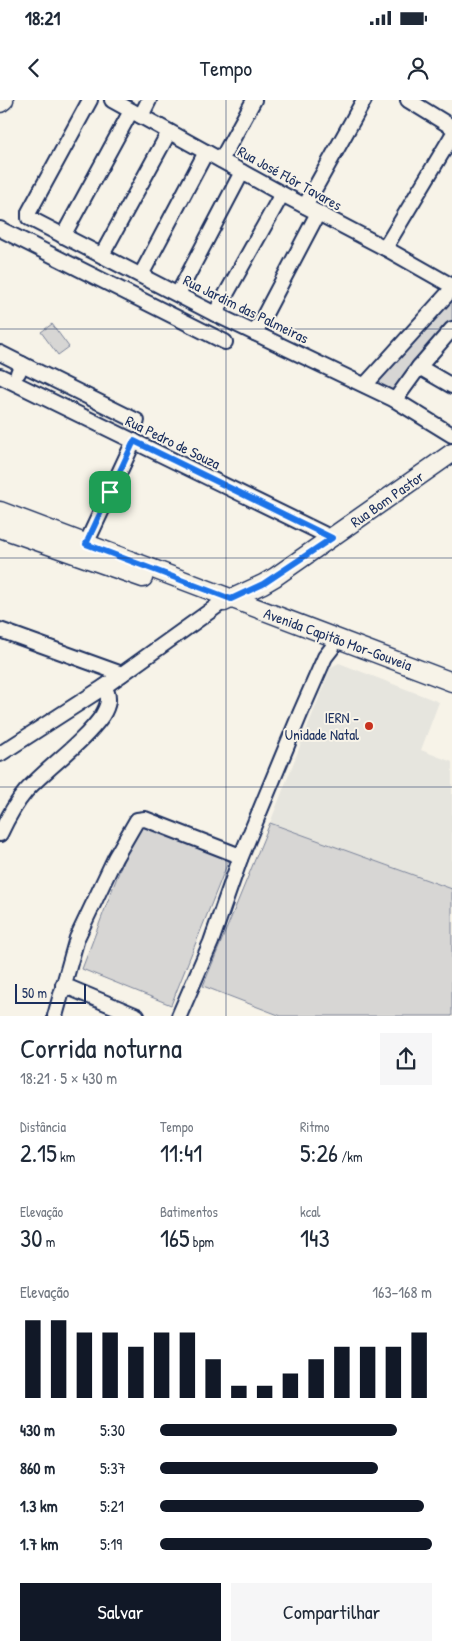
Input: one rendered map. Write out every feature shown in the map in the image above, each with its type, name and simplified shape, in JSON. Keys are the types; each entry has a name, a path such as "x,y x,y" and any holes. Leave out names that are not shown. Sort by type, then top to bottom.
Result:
{"main road":[{"path":"0,104 4,100"},
{"name":"Rua Bom Pastor","path":"224,602 269,580 452,453"},
{"name":"Avenida Capitão Mor-Gouveia","path":"0,512 86,544 332,648 446,686"},
{"name":"Avenida Capitão Mor-Gouveia","path":"0,528 224,602 446,686"}],"street":[{"name":"Rua Jardim das Palmeiras","path":"90,100 29,212 29,218 215,314 395,400 452,435"},
{"name":"Rua José Flôr Tavares","path":"112,100 282,194 385,248 452,288"},
{"path":"63,236 136,113 149,100"},
{"path":"221,160 254,100"},
{"path":"255,333 364,100"},
{"path":"408,100 452,127"},
{"path":"102,255 168,132"},
{"path":"385,248 452,136"},
{"path":"141,275 206,152"},
{"path":"178,294 242,172"},
{"path":"215,314 282,194"},
{"path":"0,228 225,342"},
{"path":"365,385 452,288"},
{"path":"395,400 419,367 450,333"},
{"path":"0,353 20,368 137,421"},
{"path":"419,367 452,386"},
{"path":"0,376 20,368"},
{"path":"20,368 32,392"},
{"name":"Rua Pedro de Souza","path":"0,376 332,538"},
{"path":"86,544 134,441"},
{"path":"0,754 122,674 224,602"},
{"path":"0,630 122,674"},
{"path":"179,1016 211,942 240,859 324,657 332,648"},
{"path":"0,834 11,812 27,790 58,762 102,716 109,700 104,686"},
{"path":"55,1016 81,930 115,858 138,819 145,819 178,831 235,854 240,859"},
{"path":"63,985 137,1016"}],"shaded area":[{"path":"452,295 452,324 391,395 374,386"},
{"path":"52,324 69,347 58,355 41,332"},
{"name":"IERN - Unidade Natal","path":"339,663 439,702 421,750 452,762 452,889 270,823 331,667"},
{"path":"138,822 230,857 171,1005 82,969"},
{"path":"270,823 452,889 452,1016 281,1016 203,986"}],"place":[{"name":"IERN - Unidade Natal","path":"369,726"}],"route":[{"path":"134,441 332,538 275,577 231,599 86,544 110,492 134,441"}]}
